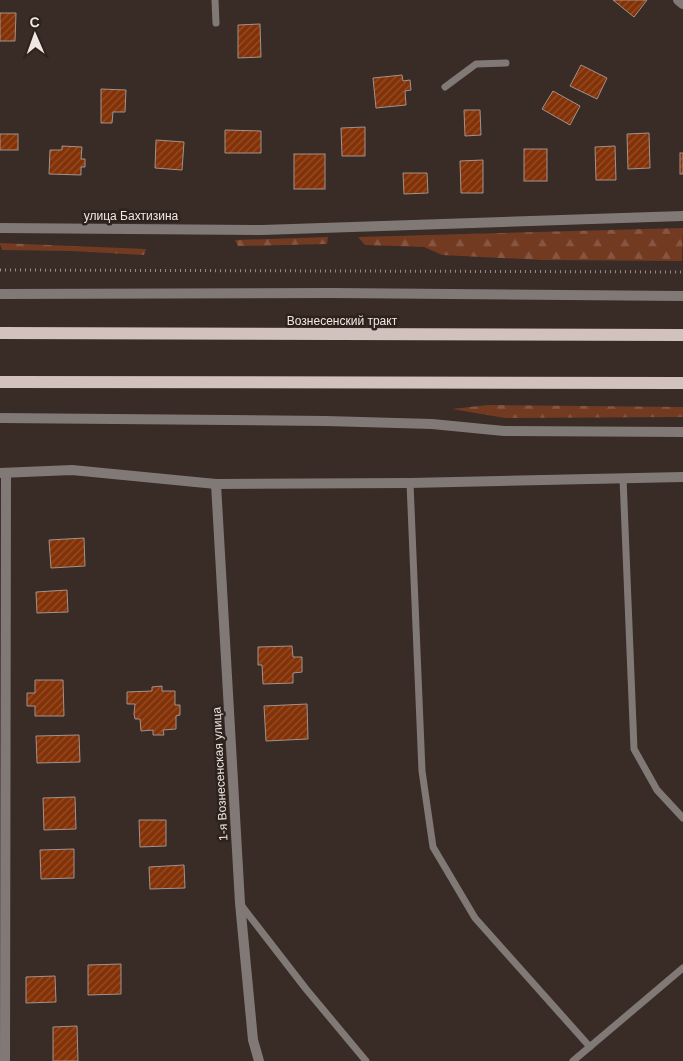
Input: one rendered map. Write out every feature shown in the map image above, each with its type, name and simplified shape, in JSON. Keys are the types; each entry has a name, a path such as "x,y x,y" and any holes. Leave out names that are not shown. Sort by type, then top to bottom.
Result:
{"main road":[{"name":"Вознесенский тракт","path":"0,333 683,335"},
{"path":"0,382 683,383"}],"street":[{"path":"678,0 683,4"},
{"name":"улица Бахтизина","path":"0,228 262,230 683,216"},
{"path":"0,294 333,293 683,296"},
{"path":"0,418 326,421 432,424 504,431 683,432"},
{"path":"5,1061 2,963 3,473 72,470 216,484 410,483 683,477"},
{"name":"1-я Вознесенская улица","path":"216,484 240,903 253,1040 259,1061"}],"lane":[{"path":"215,0 216,23"},
{"path":"445,87 476,64 506,63"},
{"path":"623,478 634,749 657,790 683,818"},
{"path":"410,483 422,771 433,848 475,918 590,1047"},
{"path":"240,903 306,989 366,1061"},
{"path":"573,1061 683,968"}],"path":[{"path":"0,270 683,272"}],"green space":[{"path":"683,228 682,261 542,260 442,255 424,247 365,245 358,237"},
{"path":"328,237 327,244 238,246 235,240"},
{"path":"0,243 146,249 144,255 2,250"},
{"path":"488,405 683,407 683,417 505,418 452,409"}],"building":[{"path":"613,0 647,0 634,17"},
{"path":"0,13 16,13 15,41 0,41"},
{"path":"260,24 261,57 238,58 238,25"},
{"path":"581,65 607,78 597,99 570,86"},
{"path":"402,75 403,81 410,80 411,90 405,91 406,105 376,108 373,78"},
{"path":"101,89 126,90 125,112 113,112 112,123 101,123"},
{"path":"553,91 580,106 570,125 542,109"},
{"path":"464,110 480,110 481,135 465,136"},
{"path":"365,127 365,156 342,156 341,128"},
{"path":"225,130 261,131 261,153 225,153"},
{"path":"649,133 650,168 628,169 627,134"},
{"path":"0,134 18,134 18,150 0,150"},
{"path":"156,140 184,142 182,170 155,168"},
{"path":"62,146 82,147 81,159 85,159 85,167 81,167 81,175 49,174 50,150 62,150"},
{"path":"615,146 616,180 596,180 595,147"},
{"path":"524,149 547,149 547,181 524,181"},
{"path":"680,153 683,153 683,174 680,174"},
{"path":"294,154 325,154 325,189 294,189"},
{"path":"483,160 483,193 461,193 460,161"},
{"path":"403,173 427,173 428,193 404,194"},
{"path":"84,538 85,566 51,568 49,540"},
{"path":"67,590 68,612 37,613 36,592"},
{"path":"292,646 293,657 302,657 302,672 293,673 293,683 263,684 262,665 258,665 258,647"},
{"path":"35,680 63,680 64,716 35,716 35,706 27,706 27,693 35,693"},
{"path":"162,686 162,691 175,691 175,705 180,705 180,715 176,716 176,729 163,730 164,735 153,735 153,730 141,731 140,719 135,719 135,704 127,704 127,692 152,691 152,687"},
{"path":"307,704 308,739 266,741 264,706"},
{"path":"79,735 80,762 37,763 36,736"},
{"path":"75,797 76,829 44,830 43,798"},
{"path":"139,820 166,820 166,846 140,847"},
{"path":"74,849 74,878 41,879 40,850"},
{"path":"184,865 185,888 150,889 149,867"},
{"path":"121,964 121,994 88,995 88,965"},
{"path":"55,976 56,1002 26,1003 26,977"},
{"path":"77,1026 78,1061 53,1061 53,1027"}]}
